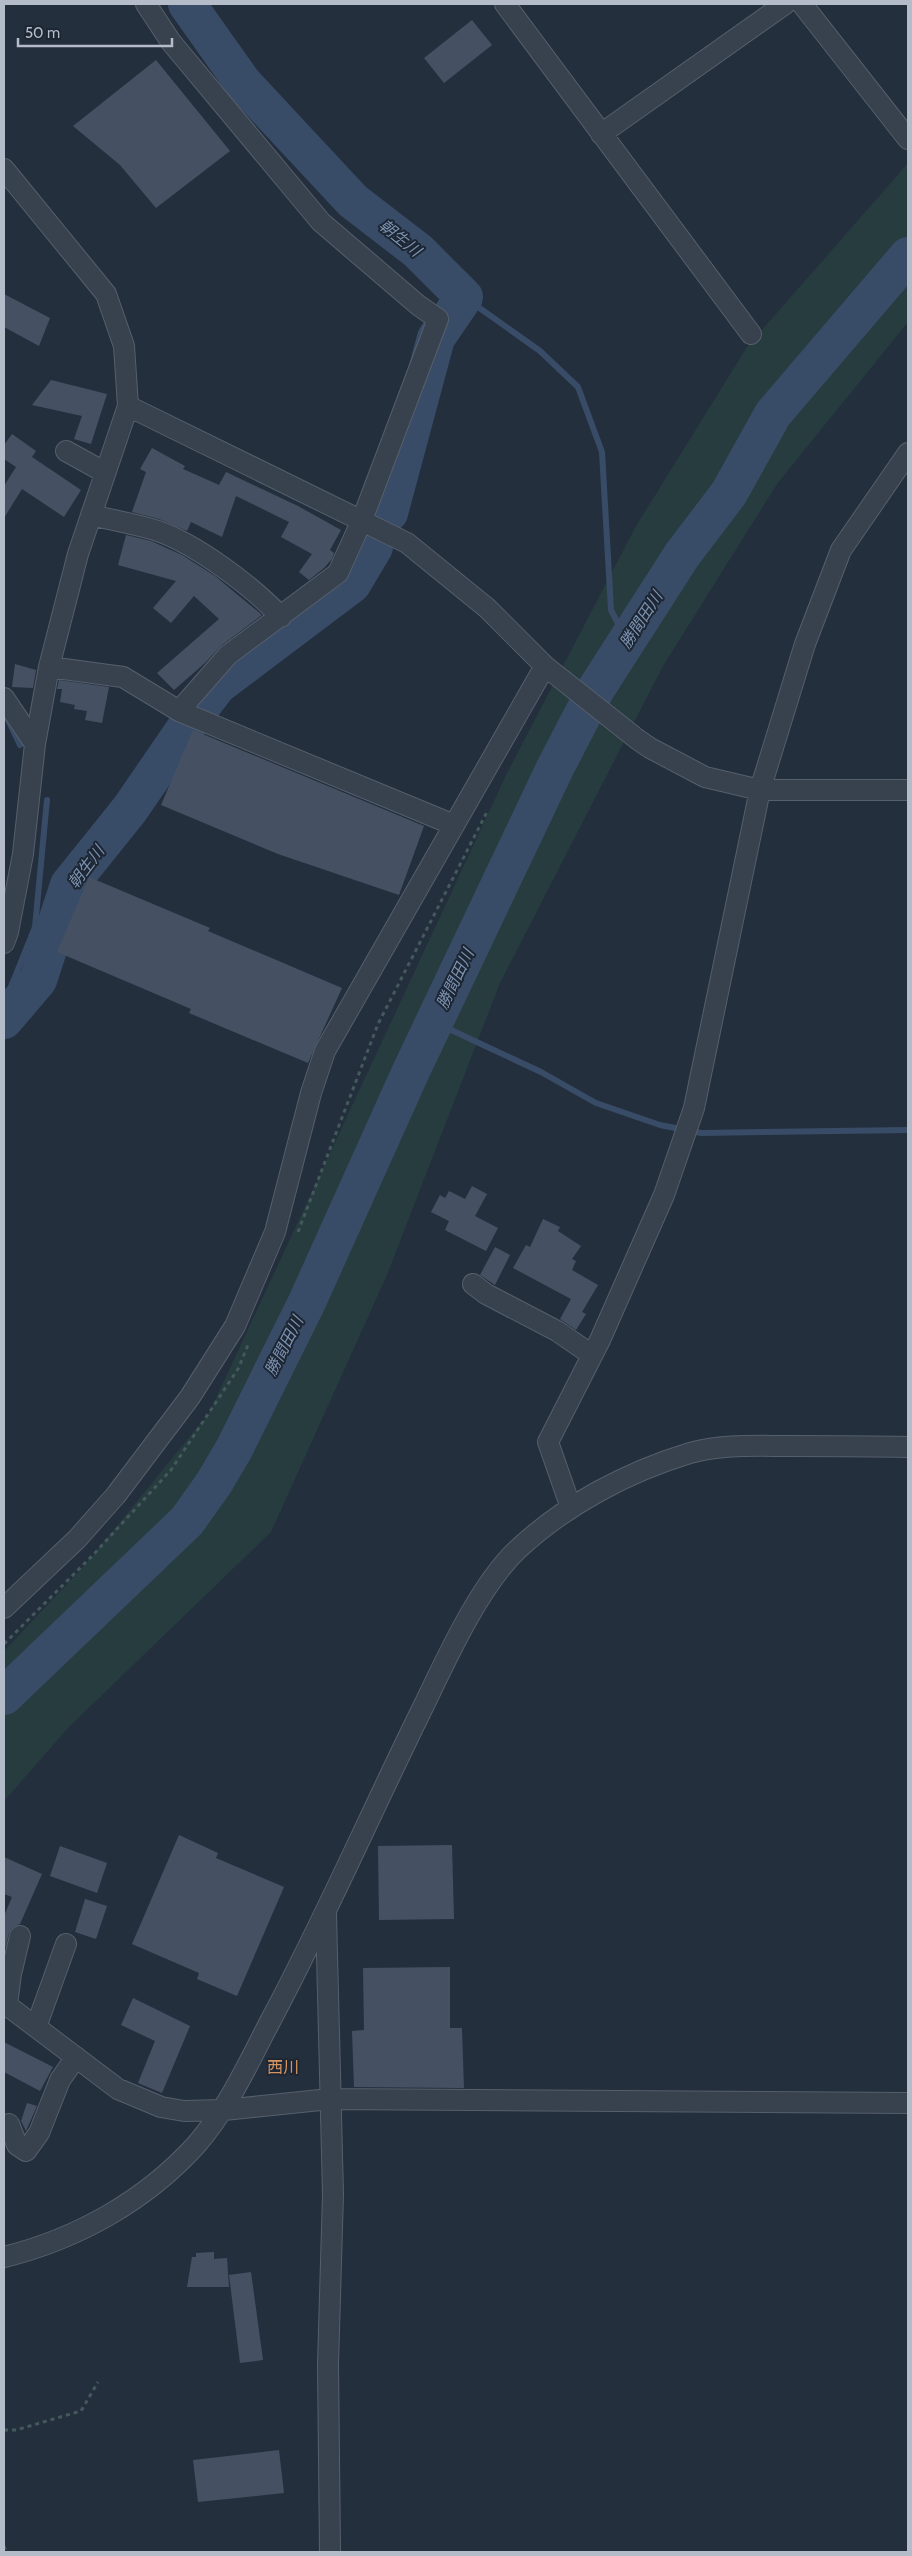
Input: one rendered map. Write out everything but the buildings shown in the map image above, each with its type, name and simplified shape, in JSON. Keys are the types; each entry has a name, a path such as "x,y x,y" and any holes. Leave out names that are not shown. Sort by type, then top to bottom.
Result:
{"street":[{"path":"146,4 171,42 321,222 418,305 438,319 362,520 338,573 228,655 179,711"},
{"path":"505,4 751,334"},
{"path":"601,134 785,4"},
{"path":"802,4 908,139"},
{"path":"4,169 106,294 124,346 128,406 104,472 78,554 49,667 35,744 23,854 8,932 4,942"},
{"path":"128,406 407,543 487,608 545,666 637,739 650,748 705,777 760,790 908,790"},
{"path":"66,452 104,472"},
{"path":"571,1508 548,1442 592,1355 664,1194 694,1108 760,790 805,644 841,550 908,454"},
{"path":"91,515 156,531 184,542 205,554 281,617"},
{"path":"4,1608 77,1539 116,1495 190,1396 235,1326 275,1232 311,1093 325,1051 545,666"},
{"path":"49,667 123,677 179,711 454,825"},
{"path":"4,698 35,744"},
{"path":"473,1284 486,1294 557,1331 592,1355"},
{"path":"4,2257 36,2249 79,2232 129,2203 153,2185 194,2146 224,2110 302,1960 431,1690 488,1584 516,1551 571,1508 632,1474 692,1452 737,1446 908,1446"},
{"path":"326,1909 333,2194 328,2364 330,2552"},
{"path":"20,1936 5,2004 118,2089 161,2107 184,2110 224,2110 330,2100 908,2104"},
{"path":"36,2027 66,1944"},
{"path":"9,2124 17,2145 26,2151 39,2133 60,2080 76,2057"}],"path":[{"path":"4,2430 16,2430 81,2411 98,2382"},
{"path":"4,2546 6,2552"}],"green space":[{"path":"908,163 908,322 777,484 663,666 500,983 387,1275 271,1532 69,1727 4,1801 4,1651 85,1565 209,1413 507,773 636,526 747,347"}],"waterway":[{"name":"朝生川","path":"187,4 243,83 353,201 418,251 464,297 436,338 389,513"},
{"name":"勝間田川","path":"4,1696 187,1521 214,1483 234,1449 307,1302 411,1071 555,768 596,689 682,555 729,493 773,414 908,256"},
{"path":"464,297 540,351 578,387 602,452 611,610 627,641"},
{"name":"朝生川","path":"198,711 218,685 352,584 374,547"},
{"path":"8,720 20,745"},
{"name":"朝生川","path":"4,1020 38,980 69,885 130,809 189,723"},
{"path":"4,1004 35,927 47,800"},
{"path":"434,1022 541,1072 596,1103 660,1125 701,1133 908,1130"}],"district":[{"name":"西川","path":"283,2067"}]}
